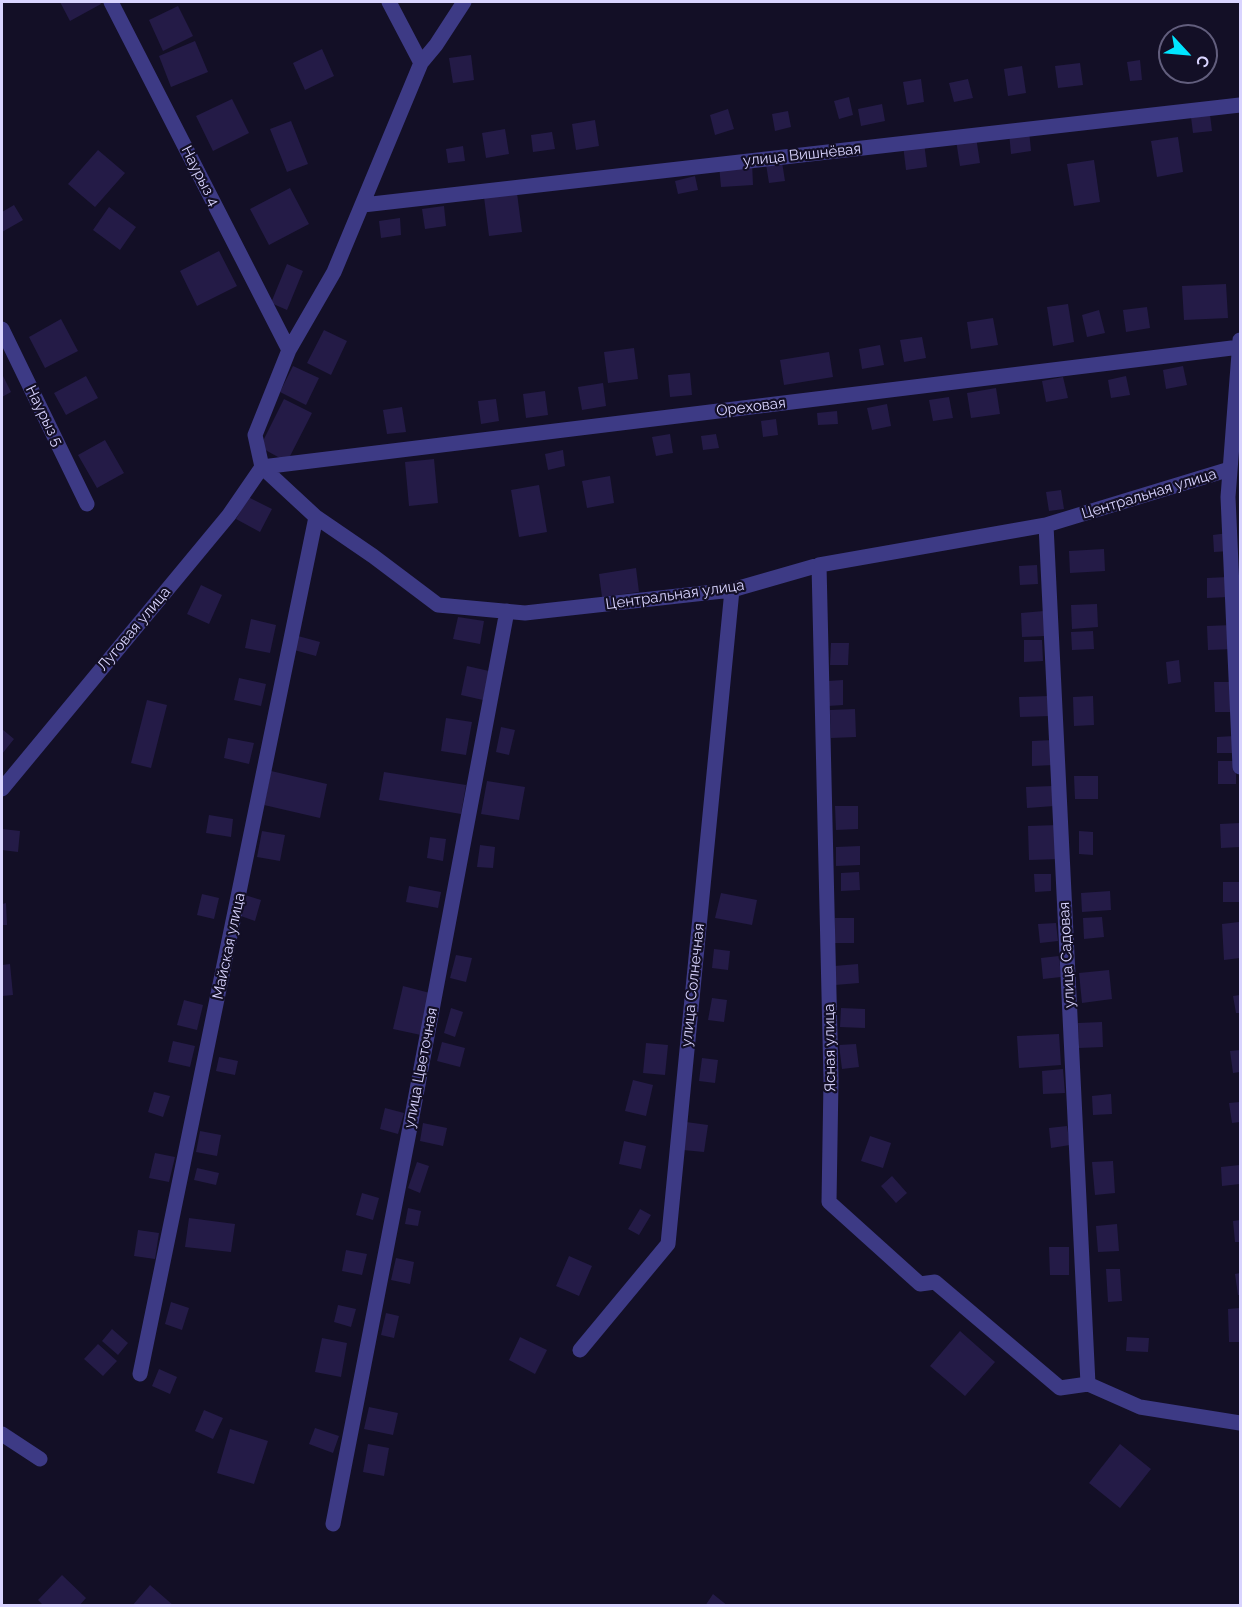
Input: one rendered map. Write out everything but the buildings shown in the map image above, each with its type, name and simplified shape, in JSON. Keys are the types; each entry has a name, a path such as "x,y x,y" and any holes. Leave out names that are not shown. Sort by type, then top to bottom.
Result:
{"street":[{"name":"Наурыз 4","path":"111,2 289,350"},
{"path":"389,2 421,63"},
{"path":"262,467 255,435 289,350 334,272 421,63 436,45 464,2"},
{"name":"улица Вишнёвая","path":"363,204 1240,105"},
{"name":"Наурыз 5","path":"2,329 87,504"},
{"path":"1240,340 1228,497 1240,767"},
{"name":"Ореховая","path":"262,467 1240,347"},
{"name":"Центральная улица","path":"262,467 316,517 438,604 525,613 732,590 819,565 1046,525 1230,469"},
{"name":"Луговая улица","path":"2,789 229,515 262,467"},
{"name":"Майская улица","path":"141,1374 316,517"},
{"name":"улица Садовая","path":"1046,525 1088,1384"},
{"name":"Ясная улица","path":"819,565 831,1080 829,1202 920,1284 935,1282 1060,1388 1088,1384"},
{"name":"улица Солнечная","path":"580,1350 668,1244 732,590"},
{"name":"улица Цветочная","path":"333,1524 507,611"},
{"path":"1088,1384 1140,1407 1240,1424"},
{"path":"2,1434 40,1459"}]}
